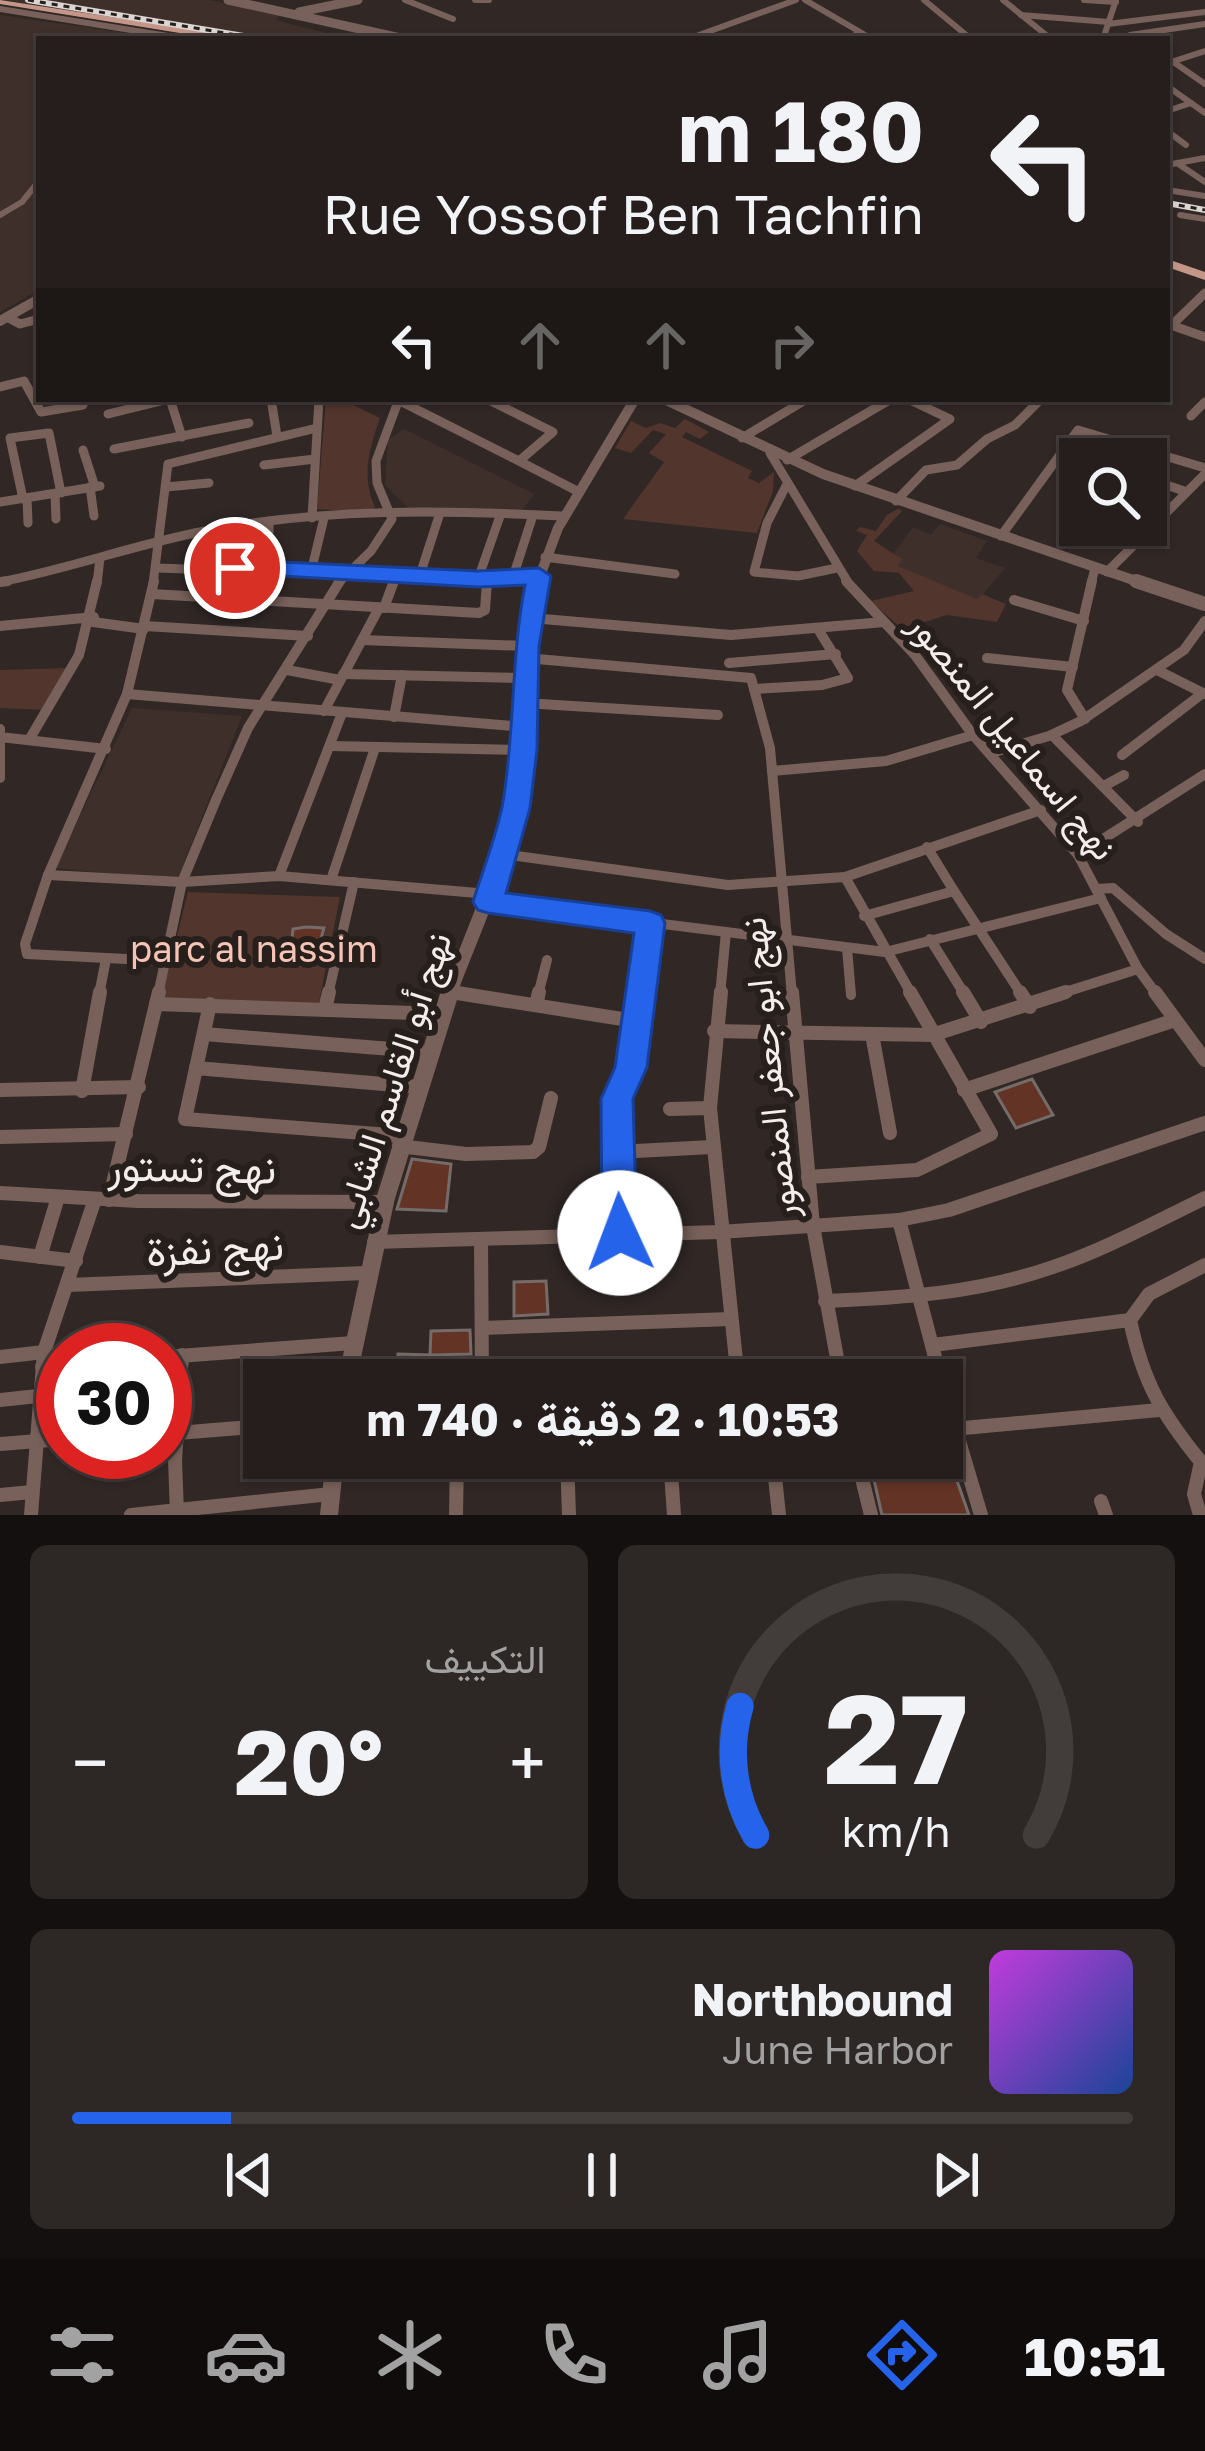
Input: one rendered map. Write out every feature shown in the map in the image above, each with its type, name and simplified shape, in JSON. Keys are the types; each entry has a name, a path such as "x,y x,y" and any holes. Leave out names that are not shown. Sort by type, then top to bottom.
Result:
{"main road":[{"path":"0,7 194,36"},
{"path":"0,7 214,36"},
{"path":"1170,267 1205,278"}],"street":[{"path":"229,0 391,36"},
{"path":"292,14 358,0"},
{"path":"405,0 453,19"},
{"path":"475,0 489,0"},
{"path":"697,36 800,0 866,36"},
{"path":"924,0 967,36"},
{"path":"1003,0 1047,36"},
{"path":"1084,0 1116,1 1107,27"},
{"path":"0,7 119,36"},
{"path":"0,7 169,36"},
{"path":"1021,15 1107,27 1205,12"},
{"path":"1130,35 1205,24"},
{"path":"852,36 861,33"},
{"path":"1170,62 1205,51"},
{"path":"1170,62 1204,82"},
{"path":"1170,87 1204,82"},
{"path":"1170,88 1196,106 1205,94"},
{"path":"1170,133 1186,146"},
{"path":"1172,164 1205,158"},
{"path":"1172,164 1205,182"},
{"path":"0,215 22,202 36,185"},
{"path":"1170,190 1202,194"},
{"path":"1180,215 1205,219"},
{"path":"1170,324 1205,293"},
{"path":"4,319 36,301"},
{"path":"4,319 19,324 36,320"},
{"path":"1170,325 1205,337"},
{"path":"0,387 36,377"},
{"path":"24,381 41,412 83,405"},
{"path":"108,414 157,402"},
{"path":"170,402 182,436"},
{"path":"311,572 318,518 319,402"},
{"path":"393,512 376,477 381,435 397,402"},
{"path":"404,402 577,490"},
{"path":"493,402 554,434 519,461"},
{"name":"نهج أبو القاسم الشابي","path":"349,1359 401,1141 450,992 489,898 516,808 524,750 526,652 539,576 562,516 633,402"},
{"path":"670,402 770,453 896,501 1204,602"},
{"path":"742,438 802,402"},
{"path":"788,460 886,402"},
{"path":"856,486 949,420 914,402"},
{"path":"896,501 926,470 958,466 1038,402"},
{"path":"1191,416 1205,402"},
{"path":"272,405 277,436"},
{"path":"114,449 249,423"},
{"path":"166,961 26,952 48,874 127,694 157,568 170,462 316,428"},
{"path":"1070,438 1082,430 1106,438"},
{"path":"28,523 10,438 15,435 49,433 58,493 56,519"},
{"path":"83,450 95,487 94,516"},
{"name":"نهج اسماعيل المنصور","path":"770,453 837,568 930,672 973,735 1078,855 1138,969 1205,1060"},
{"path":"1000,536 1059,458"},
{"path":"1167,458 1205,471 1167,508"},
{"path":"264,465 315,459"},
{"path":"166,488 209,483"},
{"path":"787,484 767,523 755,573 798,576 837,568"},
{"path":"1167,485 1184,491"},
{"path":"0,502 95,487"},
{"path":"55,1323 126,1134 182,882 241,742 323,604 380,539 393,512"},
{"path":"0,582 160,540 269,521 393,512 562,516"},
{"path":"419,578 440,513"},
{"path":"513,577 533,514"},
{"path":"151,594 482,613 482,579 500,516"},
{"path":"268,569 269,521"},
{"path":"235,568 236,526"},
{"path":"1084,719 1067,693 1084,621 1101,570 1127,546"},
{"path":"545,557 675,574"},
{"path":"29,740 57,701 93,620 100,558"},
{"path":"157,568 419,578 539,576"},
{"path":"193,597 201,568"},
{"path":"275,601 283,570"},
{"path":"324,711 395,576"},
{"path":"1014,600 1084,621"},
{"path":"531,618 731,635 884,622"},
{"path":"0,626 93,620 144,628 308,636"},
{"path":"991,753 1053,736 1084,719 1136,680 1201,643 1205,621"},
{"path":"728,669 750,677 754,689 847,679 849,672 818,629"},
{"path":"728,669 731,635"},
{"path":"362,640 728,669 836,654"},
{"path":"987,658 1073,667"},
{"path":"287,670 341,677 525,678"},
{"path":"1122,755 1204,694 1157,670"},
{"path":"394,717 402,675"},
{"name":"نهج ابو جعفر المنصور","path":"754,689 770,748 813,1226 838,1359"},
{"path":"127,694 525,728"},
{"path":"524,703 718,715"},
{"path":"279,876 342,712"},
{"path":"0,778 1,735 106,749"},
{"path":"772,772 886,761 973,735"},
{"path":"1053,736 1138,822"},
{"path":"330,746 524,750"},
{"path":"331,880 375,748"},
{"path":"1078,855 1138,822 1205,774"},
{"path":"1104,786 1124,775"},
{"path":"502,854 728,885 780,883 845,877 1041,810"},
{"path":"926,847 1030,1007"},
{"path":"48,874 182,882 279,876 354,882 885,952 1113,888 1166,934 1205,959"},
{"path":"808,1177 917,1170 987,1137 991,1130 932,1035 845,877"},
{"path":"325,1009 354,882"},
{"path":"864,916 955,890"},
{"path":"620,1233 617,1099 631,1067 650,923"},
{"path":"725,932 710,1108 736,1359"},
{"path":"930,939 981,1022"},
{"path":"848,948 851,995"},
{"path":"82,1091 106,958"},
{"path":"536,1005 547,960"},
{"path":"714,1031 932,1035 1138,969"},
{"path":"450,992 635,1021"},
{"path":"156,1004 442,1015"},
{"path":"211,1004 183,1114 187,1120 401,1141 466,1154 533,1152 539,1147 551,1098"},
{"path":"964,1090 1175,1020"},
{"path":"204,1034 429,1052"},
{"path":"872,1034 890,1133"},
{"path":"196,1068 419,1088"},
{"path":"0,1090 139,1087"},
{"path":"670,1109 710,1108"},
{"path":"374,1241 720,1232 899,1220 949,1210 1205,1123"},
{"path":"0,1137 126,1134"},
{"path":"617,1152 712,1147"},
{"name":"نهج تستور","path":"0,1193 102,1199 383,1202"},
{"path":"40,1257 58,1197"},
{"path":"825,1300 967,1291 1040,1272 1205,1198"},
{"path":"899,1220 936,1359"},
{"path":"482,1240 482,1359"},
{"path":"0,1252 76,1261"},
{"path":"933,1345 1130,1320 1149,1294 1205,1265"},
{"name":"نهج نفزة","path":"68,1286 366,1274"},
{"path":"482,1328 731,1319"},
{"path":"1130,1320 1139,1364 1159,1410 1201,1462 1195,1494 1200,1515"},
{"path":"192,1355 352,1343"},
{"path":"0,1357 36,1359"},
{"path":"0,1400 36,1396"},
{"path":"963,1428 1159,1410"},
{"path":"192,1432 243,1428"},
{"path":"0,1444 36,1440 31,1515"},
{"path":"963,1461 980,1515"},
{"path":"174,1479 177,1513"},
{"path":"456,1515 457,1479"},
{"path":"567,1479 568,1515"},
{"path":"671,1479 674,1515"},
{"path":"775,1479 779,1515"},
{"path":"862,1479 871,1515"},
{"path":"0,1496 32,1492"},
{"path":"131,1515 330,1505"}],"shaded area":[{"path":"4,0 209,0 281,14 275,20 337,36 223,36"},
{"path":"0,15 147,36 36,36 36,292 0,312"},
{"path":"404,429 534,494 518,516 414,513 385,485 388,440"},
{"path":"940,524 987,541 976,558 1005,568 978,600 897,566 893,554 913,527 931,535"},
{"path":"132,708 242,716 177,880 55,868"}],"green space":[{"path":"326,402 347,402 380,418 368,463 375,507 366,512 317,509"},
{"path":"685,419 709,432 700,439 686,432 682,437 752,471 748,478 759,483 774,472 773,491 757,533 623,519 664,462 649,453 666,434 653,430 631,453 615,448 631,421 646,428 660,423 675,428"},
{"path":"899,508 902,511 874,541 902,559 898,566 977,599 982,594 1006,604 997,622 947,615 902,629 871,601 914,591 899,573 874,571 857,551 867,535 856,531 860,527 876,531"},
{"path":"68,668 49,710 0,708 0,670"},
{"name":"parc al nassim","path":"188,892 340,897 318,1007 161,1000"}],"building":[{"path":"324,928 313,966 297,965 299,957 290,957 293,929"},
{"path":"1032,1079 1053,1115 1016,1128 995,1092"},
{"path":"412,1159 451,1164 446,1211 397,1209"},
{"path":"546,1281 548,1314 514,1316 514,1282"},
{"path":"470,1330 471,1354 430,1355 431,1331"},
{"path":"398,1354 430,1355 430,1359 398,1359"},
{"path":"874,1479 956,1479 969,1515 882,1515"}],"railway":[{"path":"28,0 243,36"},
{"path":"1170,204 1205,210"}],"route":[{"path":"235,568 478,579 539,576 526,646 524,750 516,808 488,902 650,923 631,1067 617,1099 620,1233"}]}
